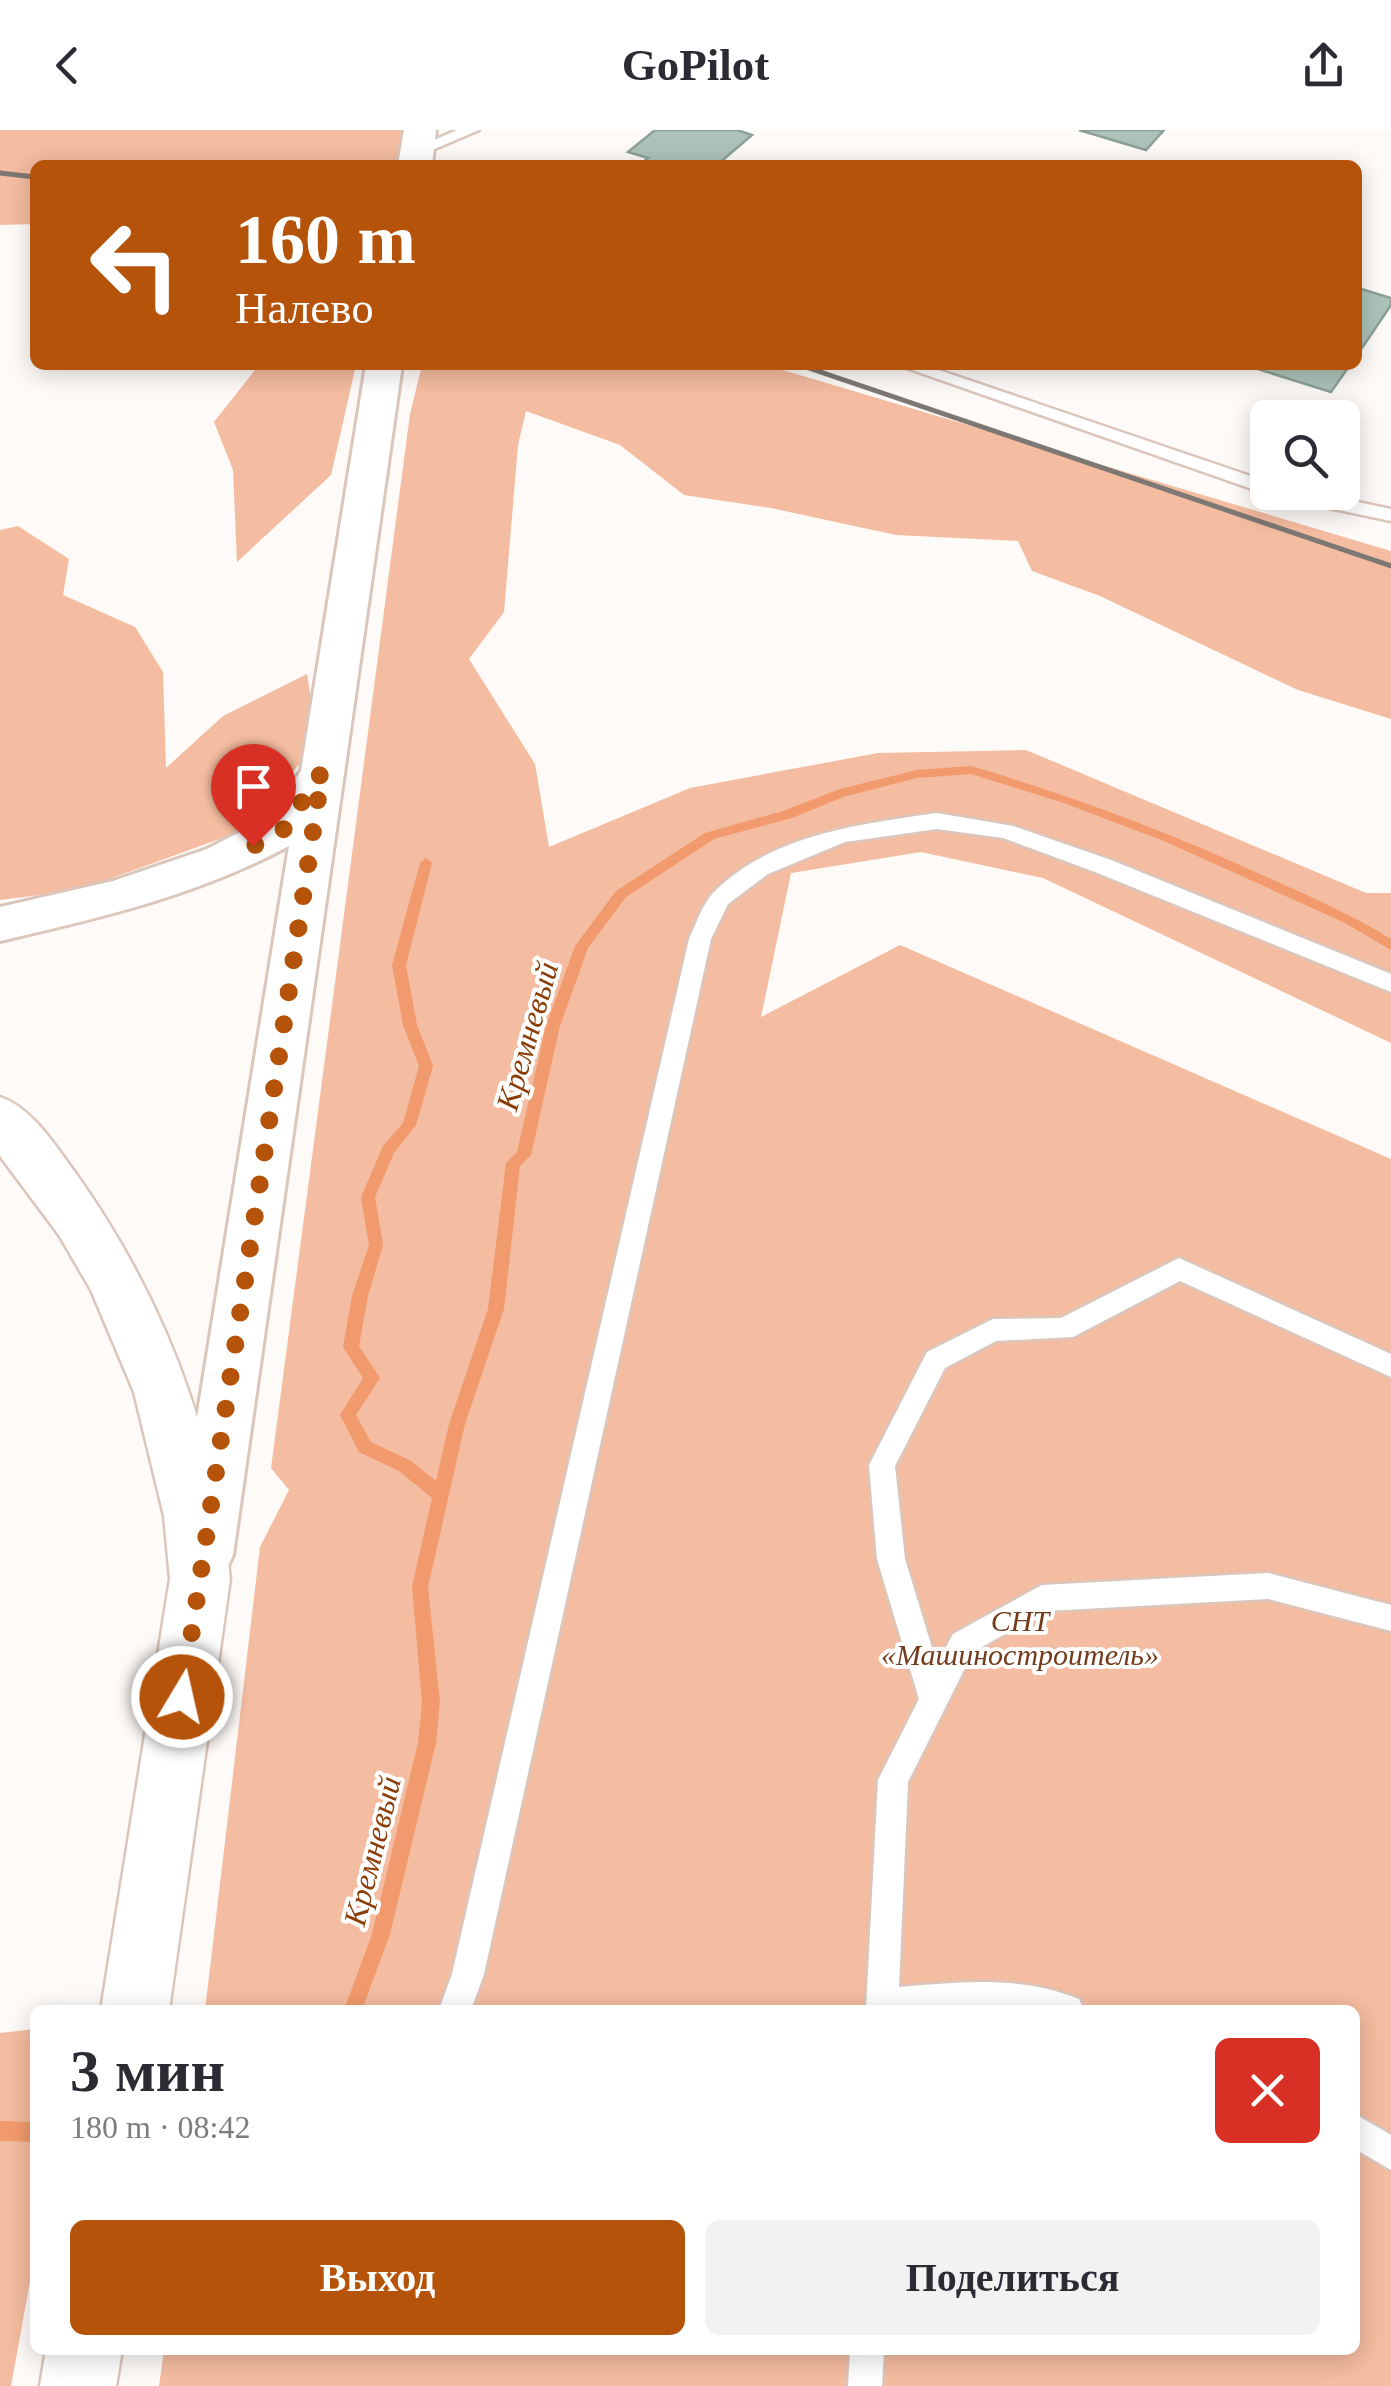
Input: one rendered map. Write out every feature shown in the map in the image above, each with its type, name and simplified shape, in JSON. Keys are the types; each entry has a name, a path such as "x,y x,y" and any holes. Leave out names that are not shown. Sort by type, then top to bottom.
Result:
{"main road":[{"path":"0,1118 49,1172 118,1283 180,1443 197,1519 200,1579 136,2005"},
{"path":"78,2386 83,2355"}],"street":[{"path":"200,1579 383,370"},
{"path":"0,924 118,896 224,862 283,830 322,772"}],"lane":[{"path":"417,148 471,130"},
{"path":"922,370 1250,482"},
{"path":"1360,509 1391,515"},
{"path":"456,2005 468,1974 700,940 720,898 760,868 842,835 937,821 1005,832 1102,866 1391,983"},
{"path":"934,1701 891,1559 882,1465 936,1360 993,1330 1064,1330 1179,1268 1391,1366"},
{"path":"883,2005 893,1780 963,1643 1042,1598 1268,1586 1391,1618"},
{"path":"901,2005 999,1994 1046,2005"},
{"path":"1360,2133 1391,2154"},
{"path":"865,2386 867,2355"}],"green space":[{"path":"0,130 404,130 399,160 30,160 30,224 0,225"},
{"path":"255,370 355,370 331,475 237,562 233,470 214,422"},
{"name":"СНТ «Машиностроитель»","path":"421,370 783,370 1391,551 1391,719 1298,690 1100,596 1032,571 1018,541 896,535 771,508 684,495 620,445 526,411 518,445 504,612 469,659 535,764 549,847 690,788 878,753 1026,750 1366,893 1391,893 1391,1043 1043,878 921,852 791,873 761,1017 900,945 1391,1159 1391,2386 159,2386 163,2355 1360,2355 1360,2005 206,2005 260,1547 289,1490 271,1468 410,414"},
{"path":"18,526 69,559 63,595 135,627 163,672 166,768 223,716 307,674 318,744 236,833 79,890 0,900 0,530"},
{"path":"30,2030 30,2282 11,2386 0,2386 0,2033"}],"building":[{"path":"655,130 737,130 752,135 723,160 646,160 648,158 628,152"},
{"path":"1079,130 1164,130 1146,150"},
{"path":"1362,289 1391,298 1391,305 1362,348"},
{"path":"1261,370 1346,370 1331,392"}],"waterway":[{"name":"Кремневый","path":"441,1495 457,1424 496,1309 513,1163 524,1155 553,1026 582,946 621,894 710,836 787,815 840,793 917,774 971,770 1068,800 1169,838 1348,919 1391,945"},
{"path":"426,863 399,965 410,1025 426,1066 409,1125 388,1150 368,1197 376,1245 360,1296 351,1347 372,1378 348,1415 365,1447 405,1466 441,1495"},
{"name":"Кремневый","path":"355,2005 381,1934 427,1743 431,1702 420,1587 441,1495"},
{"name":"Кремневый","path":"0,2131 30,2132"}],"railway":[{"path":"0,173 30,176"},
{"path":"815,370 1391,566"}],"route":[{"path":"182,1697 322,772 283,830 253,846"}]}
